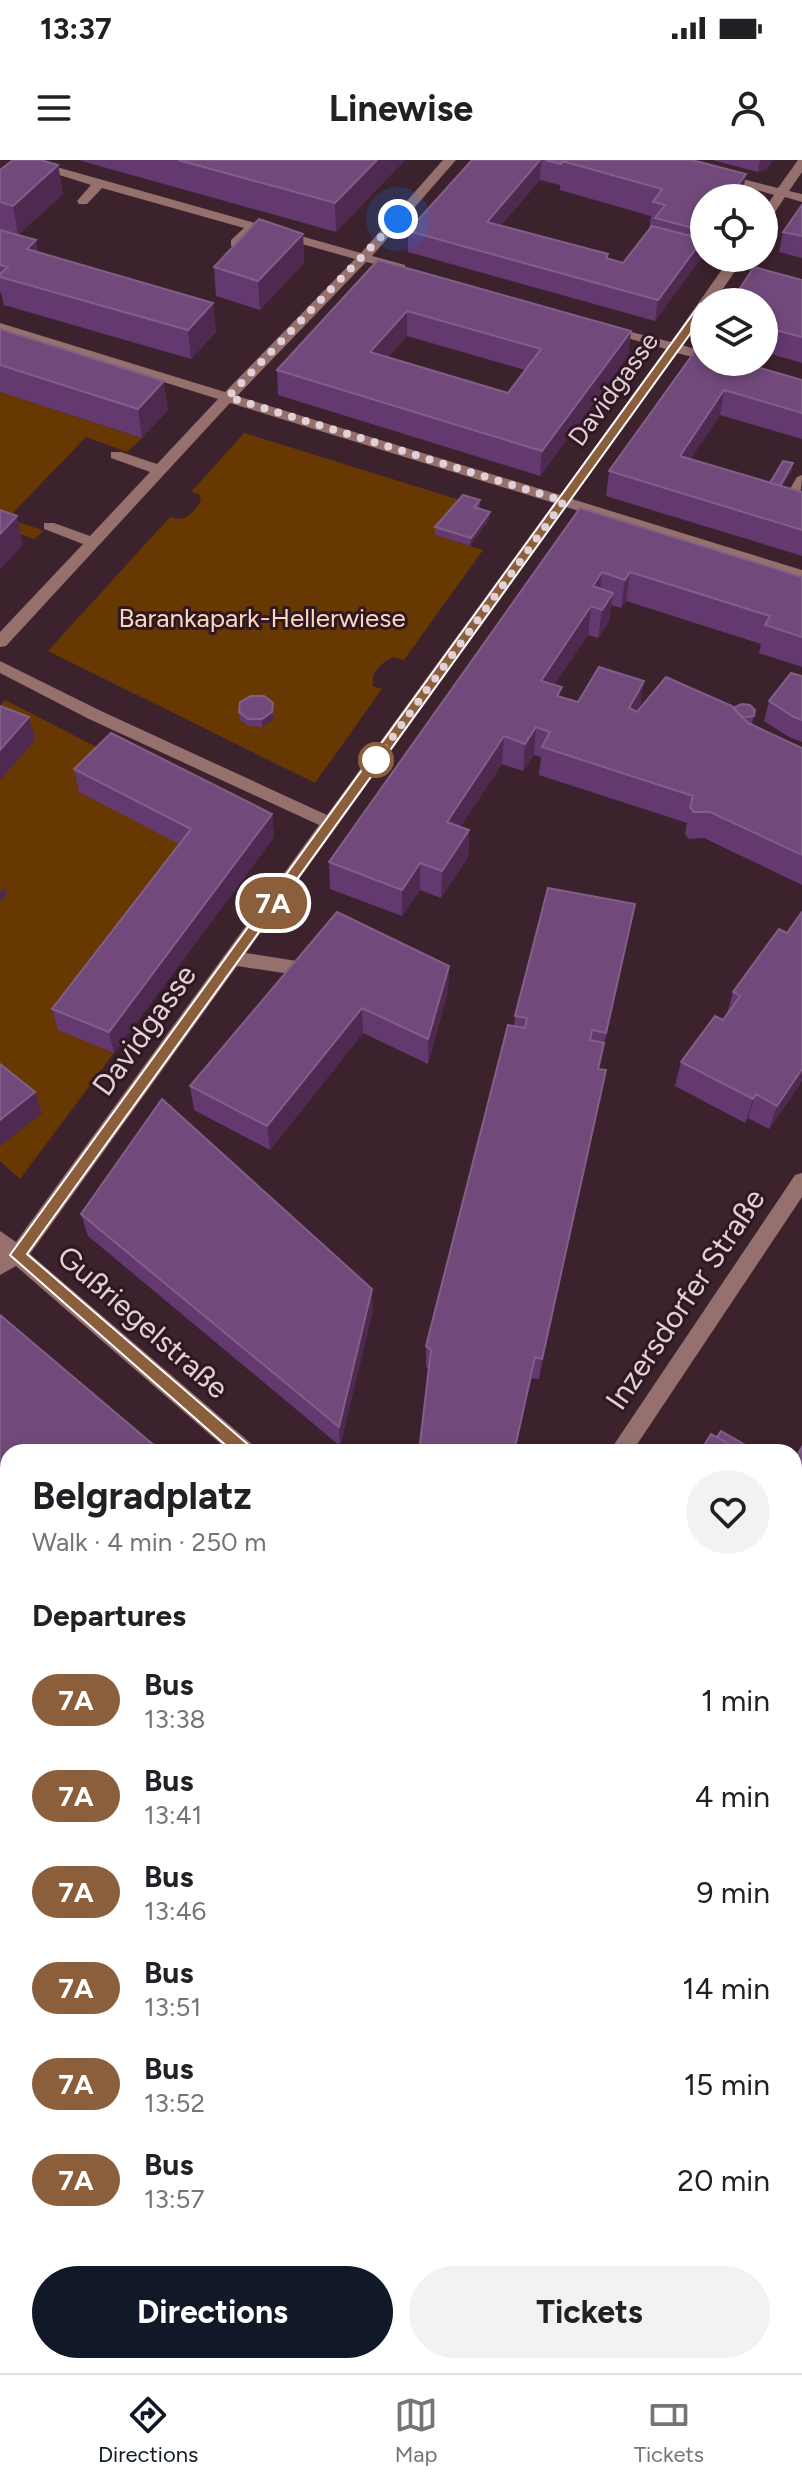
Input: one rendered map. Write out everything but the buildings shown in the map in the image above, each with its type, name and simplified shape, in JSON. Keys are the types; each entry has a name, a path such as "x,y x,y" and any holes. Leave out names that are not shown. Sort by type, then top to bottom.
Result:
{"street":[{"path":"0,167 8,160"},
{"path":"18,160 408,271"},
{"path":"0,642 228,397 363,258 450,160"},
{"path":"778,197 802,163"},
{"path":"710,174 802,198"},
{"path":"83,201 100,183"},
{"path":"236,243 253,227"},
{"path":"587,322 690,352"},
{"path":"0,327 802,575"},
{"name":"Davidgasse","path":"9,1260 233,958 690,327"},
{"path":"116,455 159,470"},
{"path":"783,512 802,480"},
{"path":"49,526 93,542"},
{"path":"756,560 765,545"},
{"path":"0,666 95,715 330,823"},
{"path":"233,958 326,972"},
{"name":"Inzersdorfer Straße","path":"625,1444 802,1181"},
{"name":"Gußriegelstraße","path":"0,1240 9,1260 235,1444"}],"green space":[{"path":"0,392 142,438 127,452 86,437 8,518 44,531 34,539 0,527"},
{"name":"Barankapark-Hellerwiese","path":"244,433 463,501 435,535 483,550 404,660 394,657 378,668 373,676 373,686 382,689 315,783 48,651 170,517 180,519 191,513 201,501 199,494 191,492"},
{"path":"5,700 116,757 194,852 59,1030 114,1053 20,1179 0,1161 0,1146 42,1113 0,1079 0,706"}],"bus line":[{"name":"7A","path":"236,1444 18,1255 690,327"}],"route":[{"path":"376,760 564,501 228,397 398,219"}]}
